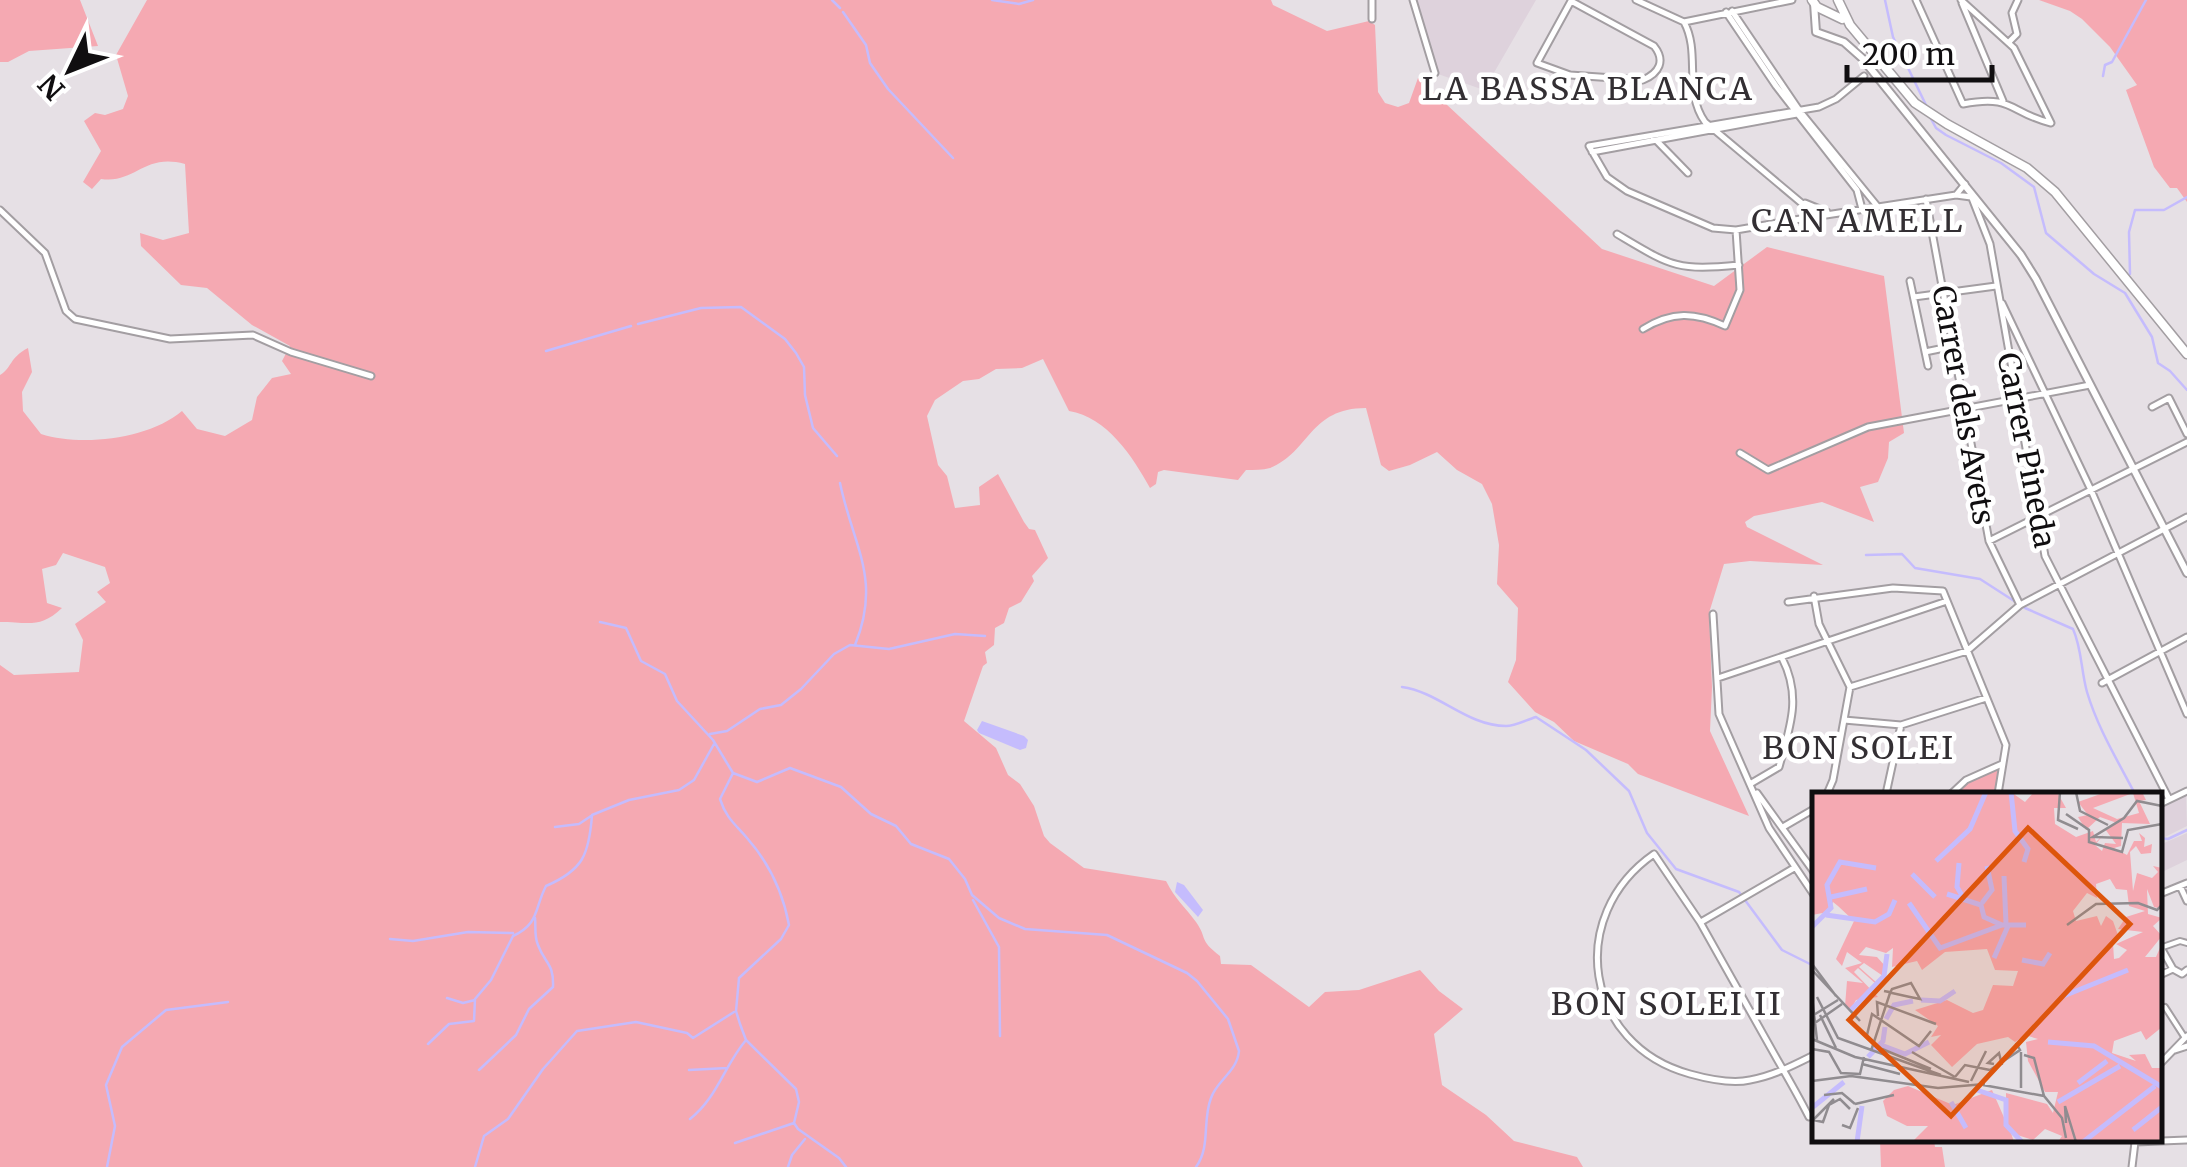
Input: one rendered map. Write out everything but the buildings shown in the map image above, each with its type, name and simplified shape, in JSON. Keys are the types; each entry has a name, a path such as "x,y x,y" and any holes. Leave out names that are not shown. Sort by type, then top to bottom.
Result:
{"main road":[{"path":"1816,4 1838,0 1850,25 1892,78 1922,108 2045,182 2187,354"},
{"path":"1816,4 1850,25"}],"street":[{"path":"1372,0 1372,19"},
{"path":"1413,0 1434,73"},
{"path":"1572,0 1654,46 1661,58 1653,76 1643,80 1570,75 1537,63 1572,0"},
{"path":"1636,0 1684,22 1691,34 1693,100 1698,112 1810,209 1825,213 1926,198 1972,197"},
{"path":"1684,22 1792,0"},
{"path":"1916,0 1963,104 2003,101 2051,123 2009,42 1961,0"},
{"path":"1961,0 2003,101"},
{"path":"2009,42 2017,34 2012,12 2018,0"},
{"path":"1816,4 1813,19 1817,34 1844,42 1862,58 1964,182 2036,279 2187,572"},
{"path":"1729,12 1858,190 1862,209"},
{"path":"1810,209 1801,217 1736,230 1688,219 1627,191 1608,177 1590,149 1799,111 1836,99 1864,76"},
{"path":"1799,111 1878,207"},
{"path":"1653,137 1688,174"},
{"path":"1956,195 1964,182"},
{"name":"Carrer Pineda","path":"1964,182 1984,223 2045,556 2168,799"},
{"name":"Carrer dels Avets","path":"1926,198 1989,541 2021,605"},
{"path":"1801,217 1810,209"},
{"path":"0,210 48,257 69,316 82,322 176,340 253,335 299,355 371,376"},
{"path":"1642,328 1688,313 1725,326 1740,290 1736,230"},
{"path":"1617,234 1672,266 1739,265"},
{"path":"1910,280 1928,366"},
{"path":"1914,297 1996,286"},
{"path":"1998,295 2091,490 2187,714"},
{"path":"1925,352 1954,346"},
{"path":"1740,454 1768,470 1868,427 2090,385"},
{"path":"2152,406 2169,398 2187,434"},
{"path":"1989,541 2187,442"},
{"path":"1850,687 1967,651 2021,605 2187,517"},
{"path":"1788,602 1893,588 1943,590 2006,745 1998,792"},
{"path":"1814,596 1819,624 1850,687 1827,792"},
{"path":"1717,678 1947,601"},
{"path":"1713,614 1719,714 1769,828 1812,892"},
{"path":"2105,681 2187,637"},
{"path":"1750,784 1780,767 1795,695 1782,657"},
{"path":"1844,720 1901,725 1986,698"},
{"path":"1886,792 1901,725"},
{"path":"1952,792 1966,780 2002,764"},
{"path":"1750,784 1812,869"},
{"path":"2162,803 2187,790"},
{"path":"1783,827 1812,810"},
{"path":"1809,1117 1783,1070 1700,922 1654,854 1629,874 1600,927 1597,971 1612,1018 1625,1035 1653,1060 1706,1078 1748,1081 1783,1070 1812,1056"},
{"path":"1783,874 1786,856"},
{"path":"1700,922 1794,868"},
{"path":"2184,885 2187,900"},
{"path":"2162,946 2180,940 2187,943"},
{"path":"2162,950 2173,969 2182,974 2187,970"},
{"path":"2162,974 2173,969"},
{"path":"2162,1062 2186,1040 2165,1008"},
{"path":"2162,1141 2187,1140"},
{"path":"2132,1167 2135,1142"}],"shaded area":[{"path":"0,0 80,0 98,46 29,51 0,62"},
{"path":"147,0 1271,0 1273,5 1327,31 1369,21 1375,25 1378,92 1385,103 1398,107 1409,103 1418,78 1602,249 1714,286 1767,247 1884,276 1904,433 1889,442 1888,458 1878,482 1860,487 1874,522 1822,502 1754,516 1745,522 1747,527 1823,565 1750,561 1724,564 1709,613 1710,731 1749,816 1638,774 1628,764 1574,741 1554,722 1535,712 1508,682 1516,660 1518,608 1497,584 1499,545 1492,504 1482,484 1457,470 1437,452 1389,471 1381,465 1366,408 1333,415 1283,461 1270,468 1246,470 1238,480 1164,470 1158,472 1156,484 1150,488 1136,464 1107,430 1069,411 1043,359 1022,368 996,369 979,379 963,381 935,400 927,416 938,465 947,476 955,508 980,505 979,487 998,474 1024,522 1035,530 1048,558 1032,576 1034,581 1021,602 1009,608 1004,623 995,628 994,645 985,652 987,663 964,721 996,748 1008,775 1020,784 1034,806 1050,843 1084,868 1166,881 1206,942 1220,956 1221,964 1251,965 1309,1007 1325,992 1359,990 1420,970 1463,1009 1434,1034 1442,1085 1486,1115 1514,1141 1577,1157 1583,1167 0,1167 0,665 14,675 79,672 83,640 75,624 106,602 97,592 110,583 105,567 63,553 56,565 42,569 47,603 62,608 40,622 0,622 0,375 28,348 32,372 22,392 23,411 41,434 95,440 152,428 182,411 197,429 225,436 252,420 257,397 272,378 291,374 282,361 290,346 252,325 207,288 181,285 141,246 140,233 163,240 189,233 185,164 159,162 123,177 101,179 92,189 83,182 101,151 84,121 95,113 105,115 123,109 128,96 116,55"},
{"path":"1413,0 1536,0 1484,90 1435,73"},
{"path":"2039,0 2187,0 2187,202 2154,167 2126,90 2137,85 2110,47 2070,11"},
{"path":"982,721 1024,736 1028,740 1026,748 1020,750 979,733"},
{"path":"1998,770 1995,792 1957,792 1962,785"},
{"path":"2186,795 2187,826 2163,838 2162,807"},
{"path":"2187,833 2187,860 2162,872 2162,842"},
{"path":"1177,882 1184,885 1203,910 1198,917 1175,892"},
{"path":"1880,1142 1934,1142 1935,1147 1942,1147 1945,1167 1881,1167"}],"waterway":[{"path":"832,0 840,8"},
{"path":"992,0 1019,4 1033,0"},
{"path":"1885,0 1893,37 1926,105"},
{"path":"2103,76 2105,65 2112,62 2146,0"},
{"path":"843,12 866,45 870,63 888,89 953,158"},
{"path":"1930,117 1946,135 2001,163 2034,187 2046,233 2094,274 2125,293 2152,337 2158,363 2187,390"},
{"path":"2130,274 2129,232 2135,210 2164,210 2187,197"},
{"path":"638,324 701,308 741,307 785,339 796,353 804,367 805,395 813,428 837,456"},
{"path":"546,351 631,326"},
{"path":"840,483 866,581 863,622 855,645"},
{"path":"1866,555 1902,554 1915,568 1980,579 2025,608 2073,629 2092,706 2134,792"},
{"path":"600,622 626,628 641,661 665,674 677,701 713,740 733,773 720,799 722,806 768,868 789,925 781,939 739,978 736,1011 746,1040 796,1089 799,1102 794,1123 798,1129 846,1167"},
{"path":"710,734 727,731 760,709 781,705 834,654 850,645 889,649 955,634 985,636"},
{"path":"1402,687 1492,725 1509,726 1536,717 1586,750 1629,791 1647,833 1676,869 1739,892 1782,950 1812,965"},
{"path":"428,1044 449,1024 474,1021 475,999 491,980 513,936 532,921 546,886 568,874 582,860 592,815 629,800 679,790 694,780 714,744"},
{"path":"733,773 757,782 790,768 841,787 871,814 896,826 911,844 949,859 972,895 999,918 1025,929 1107,935 1197,981 1228,1019 1239,1051 1235,1065 1211,1098 1203,1151 1196,1167"},
{"path":"555,827 579,824 591,816"},
{"path":"2162,838 2187,830"},
{"path":"973,900 999,947 1000,1036"},
{"path":"479,1070 516,1035 529,1009 553,987 551,968 537,942 535,918"},
{"path":"390,939 413,941 468,932 513,933"},
{"path":"447,998 463,1003 475,1000"},
{"path":"107,1167 115,1126 106,1085 122,1047 166,1010 228,1002"},
{"path":"475,1167 484,1136 508,1119 543,1069 577,1031 636,1022 687,1033 693,1038 734,1012"},
{"path":"690,1119 707,1101 746,1040"},
{"path":"689,1070 727,1068"},
{"path":"735,1143 794,1123"},
{"path":"788,1167 805,1139"}],"district":[{"name":"LA BASSA BLANCA","path":"1588,89"},
{"name":"CAN AMELL","path":"1858,221"},
{"name":"BON SOLEI","path":"1859,748"},
{"name":"BON SOLEI II","path":"1667,1004"}]}
